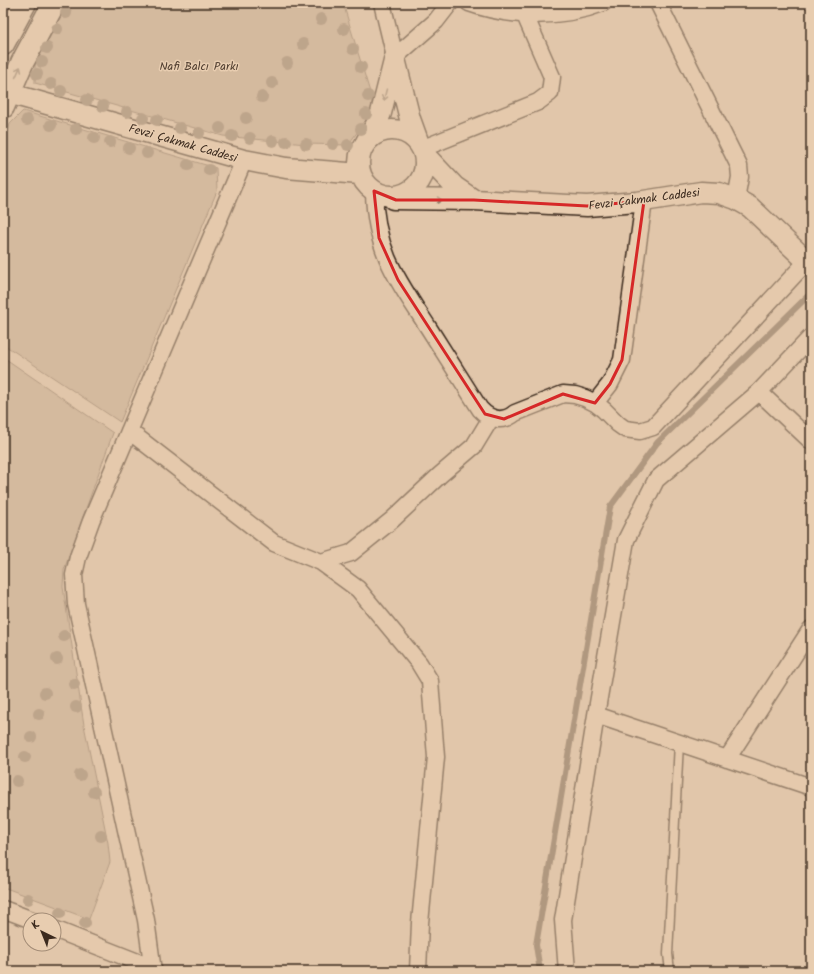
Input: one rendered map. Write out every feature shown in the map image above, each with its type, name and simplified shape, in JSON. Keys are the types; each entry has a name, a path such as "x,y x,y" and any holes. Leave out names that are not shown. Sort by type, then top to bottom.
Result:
{"main road":[{"path":"3,44 25,3"},
{"path":"6,100 22,63 54,3"}],"street":[{"path":"382,3 395,57 410,119 425,165 422,176 416,186 407,193 396,196 379,193 366,184 360,174 360,153 381,113 395,57 436,21 450,3"},
{"path":"469,3 495,10 537,14 573,12 603,3"},
{"path":"658,3 739,166 740,177 736,199"},
{"path":"421,149 538,102 550,92 552,77 524,13"},
{"name":"Fevzi Çakmak Caddesi","path":"6,100 244,160 286,168 360,174"},
{"path":"365,144 372,137 382,132 392,130 411,136 455,187 474,200"},
{"path":"153,970 146,920 76,604 74,575 78,557 90,521 244,160"},
{"name":"Fevzi Çakmak Caddesi","path":"379,193 396,200 474,200 588,206 644,201 701,192 719,193 736,199 750,207 809,261"},
{"path":"379,193 376,223 379,238 390,267 480,409 491,418 504,419 515,413 563,394 585,398 595,403 625,429 640,431 653,427 809,261"},
{"path":"595,403 617,373 622,360 644,201"},
{"path":"567,971 563,920 626,540 656,480 758,392 811,337"},
{"path":"758,392 811,441"},
{"path":"321,562 351,553 392,520 440,475 474,446 491,418"},
{"path":"128,431 274,542 321,562 358,589 419,663 430,681 436,757 420,923 418,971"},
{"path":"728,759 811,629"},
{"path":"596,715 811,787"},
{"path":"3,908 22,916"},
{"path":"62,932 153,970"}],"lane":[{"path":"670,971 668,954 679,743"}],"highlighted area":[{"path":"374,191 396,200 474,200 587,206 644,201 622,360 610,384 595,403 563,394 504,419 485,414 398,280 379,238"}],"green space":[{"name":"Nafi Balcı Parkı","path":"68,3 343,3 372,99 371,113 348,145 306,144 223,136 35,83 35,65"},
{"path":"23,111 216,168 217,191 120,422 3,344 3,149 10,124"},
{"path":"3,357 113,433 64,570 63,587 84,725 108,843 110,862 89,919 3,887"}],"waterway":[{"path":"540,971 536,945 610,507 657,443 811,293"}]}
